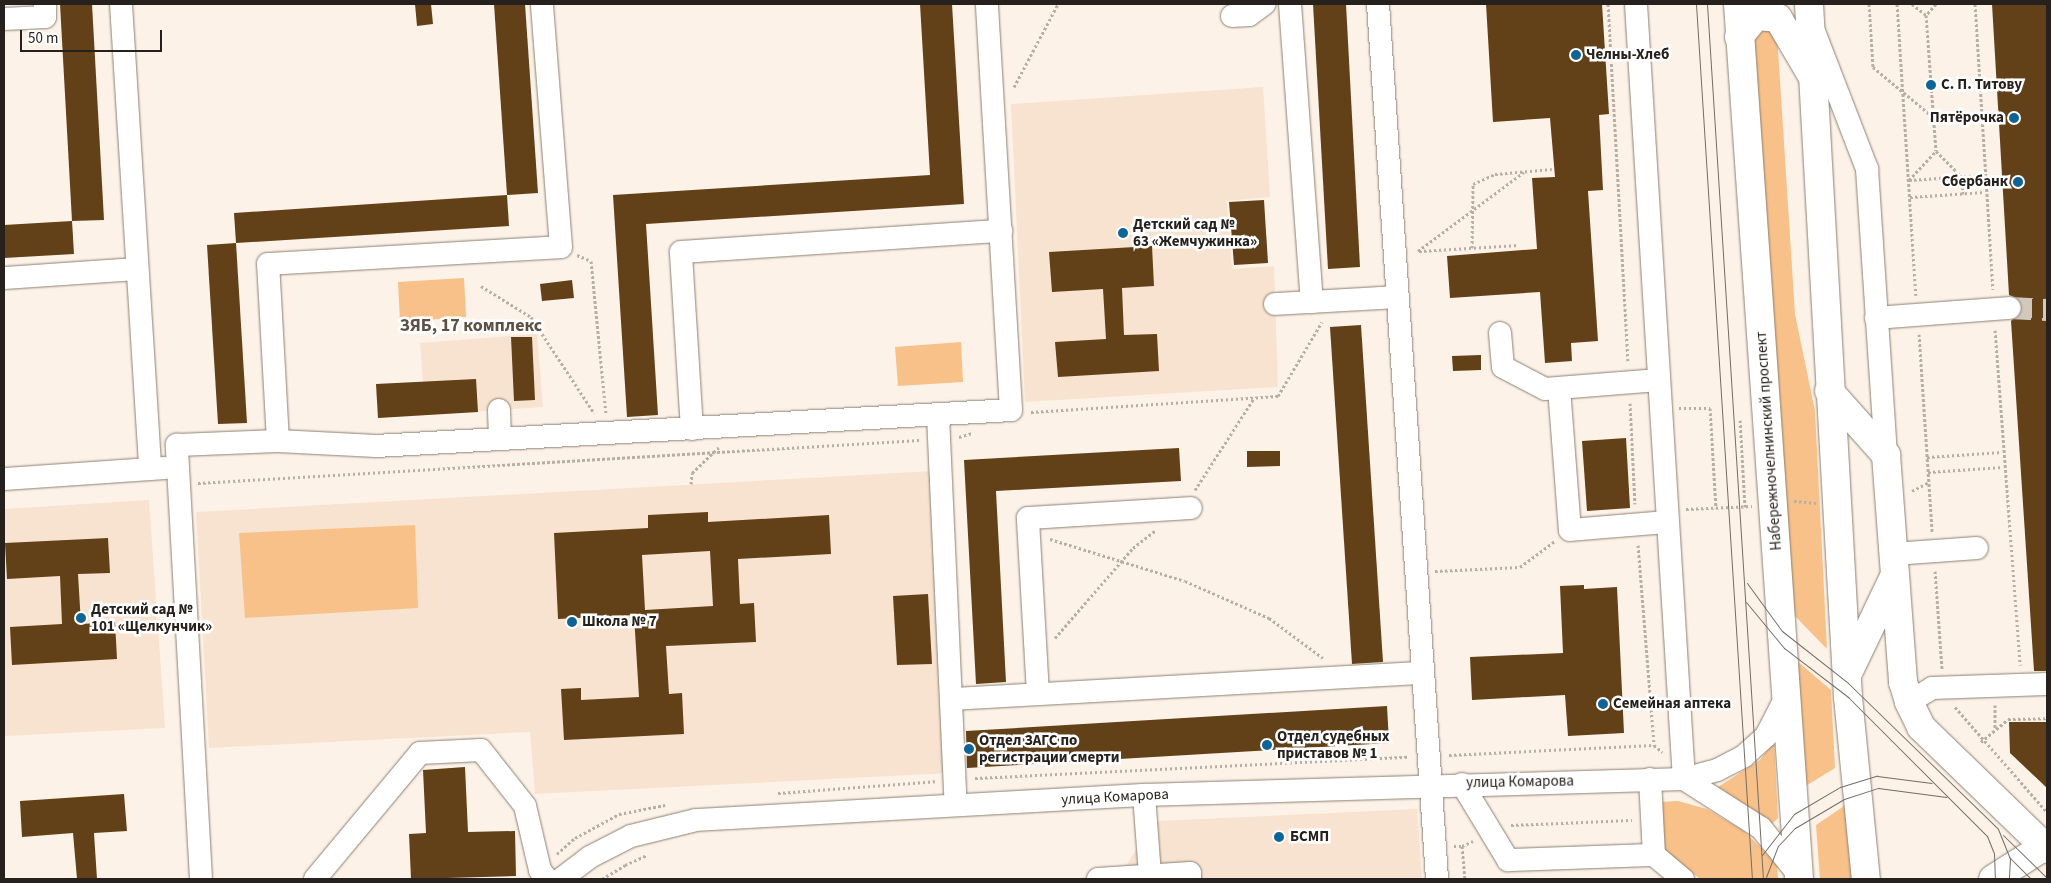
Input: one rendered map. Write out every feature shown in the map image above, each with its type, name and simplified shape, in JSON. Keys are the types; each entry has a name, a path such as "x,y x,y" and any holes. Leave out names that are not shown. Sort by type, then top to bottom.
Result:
{"main road":[{"name":"Набережночелнинский проспект","path":"1738,4 1799,877"},
{"path":"1810,13 1829,391 1847,675 1866,879"},
{"path":"1739,37 1756,16 1778,18 1813,78"},
{"path":"1829,391 1886,455 1894,565 1909,702 1921,727 2046,848 1993,879"},
{"path":"1847,675 1894,565"}],"street":[{"path":"4,19 45,17 45,4"},
{"path":"121,4 150,469"},
{"path":"278,441 268,264 561,248 542,4"},
{"path":"201,879 177,445 278,441 376,446 738,428 1011,410 987,4"},
{"path":"1232,16 1249,14 1264,4"},
{"path":"1290,4 1318,311"},
{"path":"1378,4 1414,572 1421,673 1432,784 1437,879"},
{"path":"1636,4 1684,778 1760,828 1799,877"},
{"path":"1810,13 1867,169 1886,455"},
{"path":"692,429 681,252 1001,231"},
{"path":"4,278 137,269"},
{"path":"1275,304 1318,311 1396,297"},
{"path":"1876,318 1918,318 2002,310"},
{"path":"1500,333 1503,367 1545,389 1660,380"},
{"path":"1559,388 1570,530 1636,525 1668,516"},
{"path":"499,410 500,439"},
{"path":"938,416 956,806"},
{"path":"4,478 150,469 180,476"},
{"path":"1038,694 1028,518 1190,508"},
{"path":"1894,565 1933,551 1977,548"},
{"path":"952,699 1421,673"},
{"path":"1909,702 1924,690 2047,684"},
{"name":"улица Комарова","path":"561,879 618,842 671,824 1144,795 1432,784 1684,778 1717,770 1744,756 1766,736 1783,709 1787,694"},
{"path":"315,879 420,753 481,750 525,806 540,870 547,879"},
{"path":"1654,779 1654,855"},
{"path":"1462,784 1508,860 1654,855 1683,879"},
{"path":"1144,795 1150,875"},
{"path":"1098,879 1190,873 1190,879"}],"path":[{"path":"1012,89 1058,4"},
{"path":"1608,4 1636,525 1654,745 1663,753 1654,779"},
{"path":"1869,4 1873,67 1903,94 1933,117"},
{"path":"1897,4 1943,688 1981,742 2047,812"},
{"path":"1912,4 1926,15"},
{"path":"1936,4 1926,15 1936,151 1962,177 1964,194"},
{"path":"1975,4 1984,175 2002,310 2002,452 2022,686"},
{"path":"1909,180 1936,151"},
{"path":"1472,248 1470,190 1478,179 1525,171 1552,169"},
{"path":"1418,251 1470,210 1525,171"},
{"path":"1909,180 1984,175"},
{"path":"1910,197 1986,192"},
{"path":"1394,253 1519,245"},
{"path":"561,248 591,261 608,433"},
{"path":"481,286 531,317 608,433"},
{"path":"1011,410 1278,396 1318,311"},
{"path":"1703,406 1710,408 1716,508"},
{"path":"1740,420 1746,506"},
{"path":"691,484 692,474 738,428"},
{"path":"180,476 712,453 964,437 982,429"},
{"path":"1927,457 2002,452"},
{"path":"1928,472 2003,467"},
{"path":"1786,501 1819,503"},
{"path":"1668,516 1716,508 1758,506"},
{"path":"1029,530 1073,550 1184,581 1269,618 1349,677"},
{"path":"1414,572 1520,567 1570,530"},
{"path":"1994,702 1995,729"},
{"path":"1981,742 2008,719 2047,718"},
{"path":"1462,846 1506,826 1633,820 1634,811"}],"shaded area":[{"path":"1763,27 1777,34 1795,314 1815,411 1827,649 1794,615 1753,36"},
{"name":"Детский сад № 63 «Жемчужинка»","path":"1263,87 1270,197 1227,201 1232,269 1274,266 1278,387 1025,402 1011,104"},
{"path":"464,278 466,317 400,322 398,282"},
{"path":"537,334 543,407 378,418 376,384 423,382 420,343"},
{"path":"961,342 963,382 898,386 895,347"},
{"name":"Школа № 7","path":"933,471 949,773 535,794 530,732 209,748 196,512"},
{"name":"Детский сад № 101 «Щелкунчик»","path":"149,500 165,728 4,736 4,509"},
{"path":"415,525 418,608 245,618 239,533"},
{"path":"1797,661 1831,690 1835,768 1804,787"},
{"path":"1774,741 1778,818 1770,826 1718,787 1760,760"},
{"path":"1678,801 1707,809 1744,831 1777,864 1778,879 1700,879 1658,845 1660,802"},
{"path":"1847,804 1852,879 1820,879 1816,825"},
{"name":"БСМП","path":"1417,809 1422,879 1075,879 1124,869 1139,845 1136,822"}],"building":[{"path":"60,4 92,4 104,220 72,221"},
{"path":"415,4 431,4 433,24 417,26"},
{"path":"494,4 525,4 538,193 507,195"},
{"path":"920,4 952,4 964,204 646,224 658,415 627,417 613,195 930,175"},
{"path":"1313,4 1346,4 1360,267 1328,269"},
{"path":"1486,4 1602,4 1609,114 1599,115 1603,190 1588,191 1598,341 1571,343 1572,361 1545,363 1540,292 1450,298 1447,256 1537,249 1532,178 1555,177 1550,118 1493,122"},
{"path":"1992,4 2047,4 2047,671 2034,671 2011,321 2023,308 2021,300 2009,295"},
{"path":"507,195 509,226 236,243 234,213"},
{"path":"1264,200 1268,263 1234,265 1229,202"},
{"path":"72,221 74,254 4,258 4,225"},
{"path":"236,243 247,423 218,424 207,245"},
{"path":"1152,246 1154,286 1122,288 1124,335 1157,334 1159,371 1058,377 1055,342 1106,339 1103,289 1052,292 1049,252"},
{"path":"572,280 574,298 542,301 540,284"},
{"path":"1361,325 1383,662 1352,664 1330,327"},
{"path":"511,337 532,337 535,400 514,401"},
{"path":"1481,355 1481,370 1453,371 1452,356"},
{"path":"476,379 478,412 378,418 376,384"},
{"path":"1626,438 1630,508 1587,511 1582,441"},
{"path":"1179,448 1181,481 996,491 1006,682 976,684 964,460"},
{"path":"1247,451 1280,451 1280,466 1247,467"},
{"path":"708,512 708,522 829,515 831,554 738,559 740,604 754,603 756,642 666,646 669,694 682,693 684,734 564,740 561,689 581,688 581,700 639,697 634,615 558,619 554,533 648,528 648,515","holes":["710,551 713,606 645,610 642,555"]},
{"path":"108,538 110,573 78,574 81,624 115,622 117,659 12,665 10,627 62,624 60,576 7,579 5,543"},
{"path":"1584,585 1584,589 1617,587 1624,733 1568,736 1565,695 1472,700 1470,657 1563,653 1560,586"},
{"path":"928,594 932,664 897,665 893,596"},
{"path":"1387,706 1389,743 967,768 966,731"},
{"path":"2009,722 2047,722 2047,788 2010,753"},
{"path":"465,767 468,832 515,831 516,876 411,879 409,834 426,833 423,770"},
{"path":"124,794 127,831 94,833 97,879 77,879 73,833 22,837 20,801"}],"tunnel":[{"path":"2010,308 2047,310"}],"tram line":[{"path":"1696,4 1752,879"},
{"path":"1707,4 1763,879"},
{"path":"1747,583 1782,631 1848,683 1998,829 2010,858 2009,879"},
{"path":"1746,602 1784,648 1848,697 1987,836 1994,853 1995,879"},
{"path":"1762,855 1794,814 1840,787 1877,776 1932,783"},
{"path":"1766,877 1778,846 1795,828 1844,799 1878,788 1946,797"},
{"path":"2003,835 2047,878"},
{"path":"2009,857 2031,879"}],"place":[{"name":"Челны-Хлеб","path":"1576,55"},
{"name":"С. П. Титову","path":"1931,85"},
{"name":"Пятёрочка","path":"2014,118"},
{"name":"Сбербанк","path":"2018,182"},
{"name":"Детский сад № 63 «Жемчужинка»","path":"1123,233"},
{"name":"Детский сад № 101 «Щелкунчик»","path":"81,618"},
{"name":"Школа № 7","path":"572,622"},
{"name":"Семейная аптека","path":"1603,704"},
{"name":"Отдел судебных приставов № 1","path":"1267,745"},
{"name":"Отдел ЗАГС по регистрации смерти","path":"969,749"},
{"name":"БСМП","path":"1279,837"}],"district":[{"name":"ЗЯБ, 17 комплекс","path":"471,326"}]}
